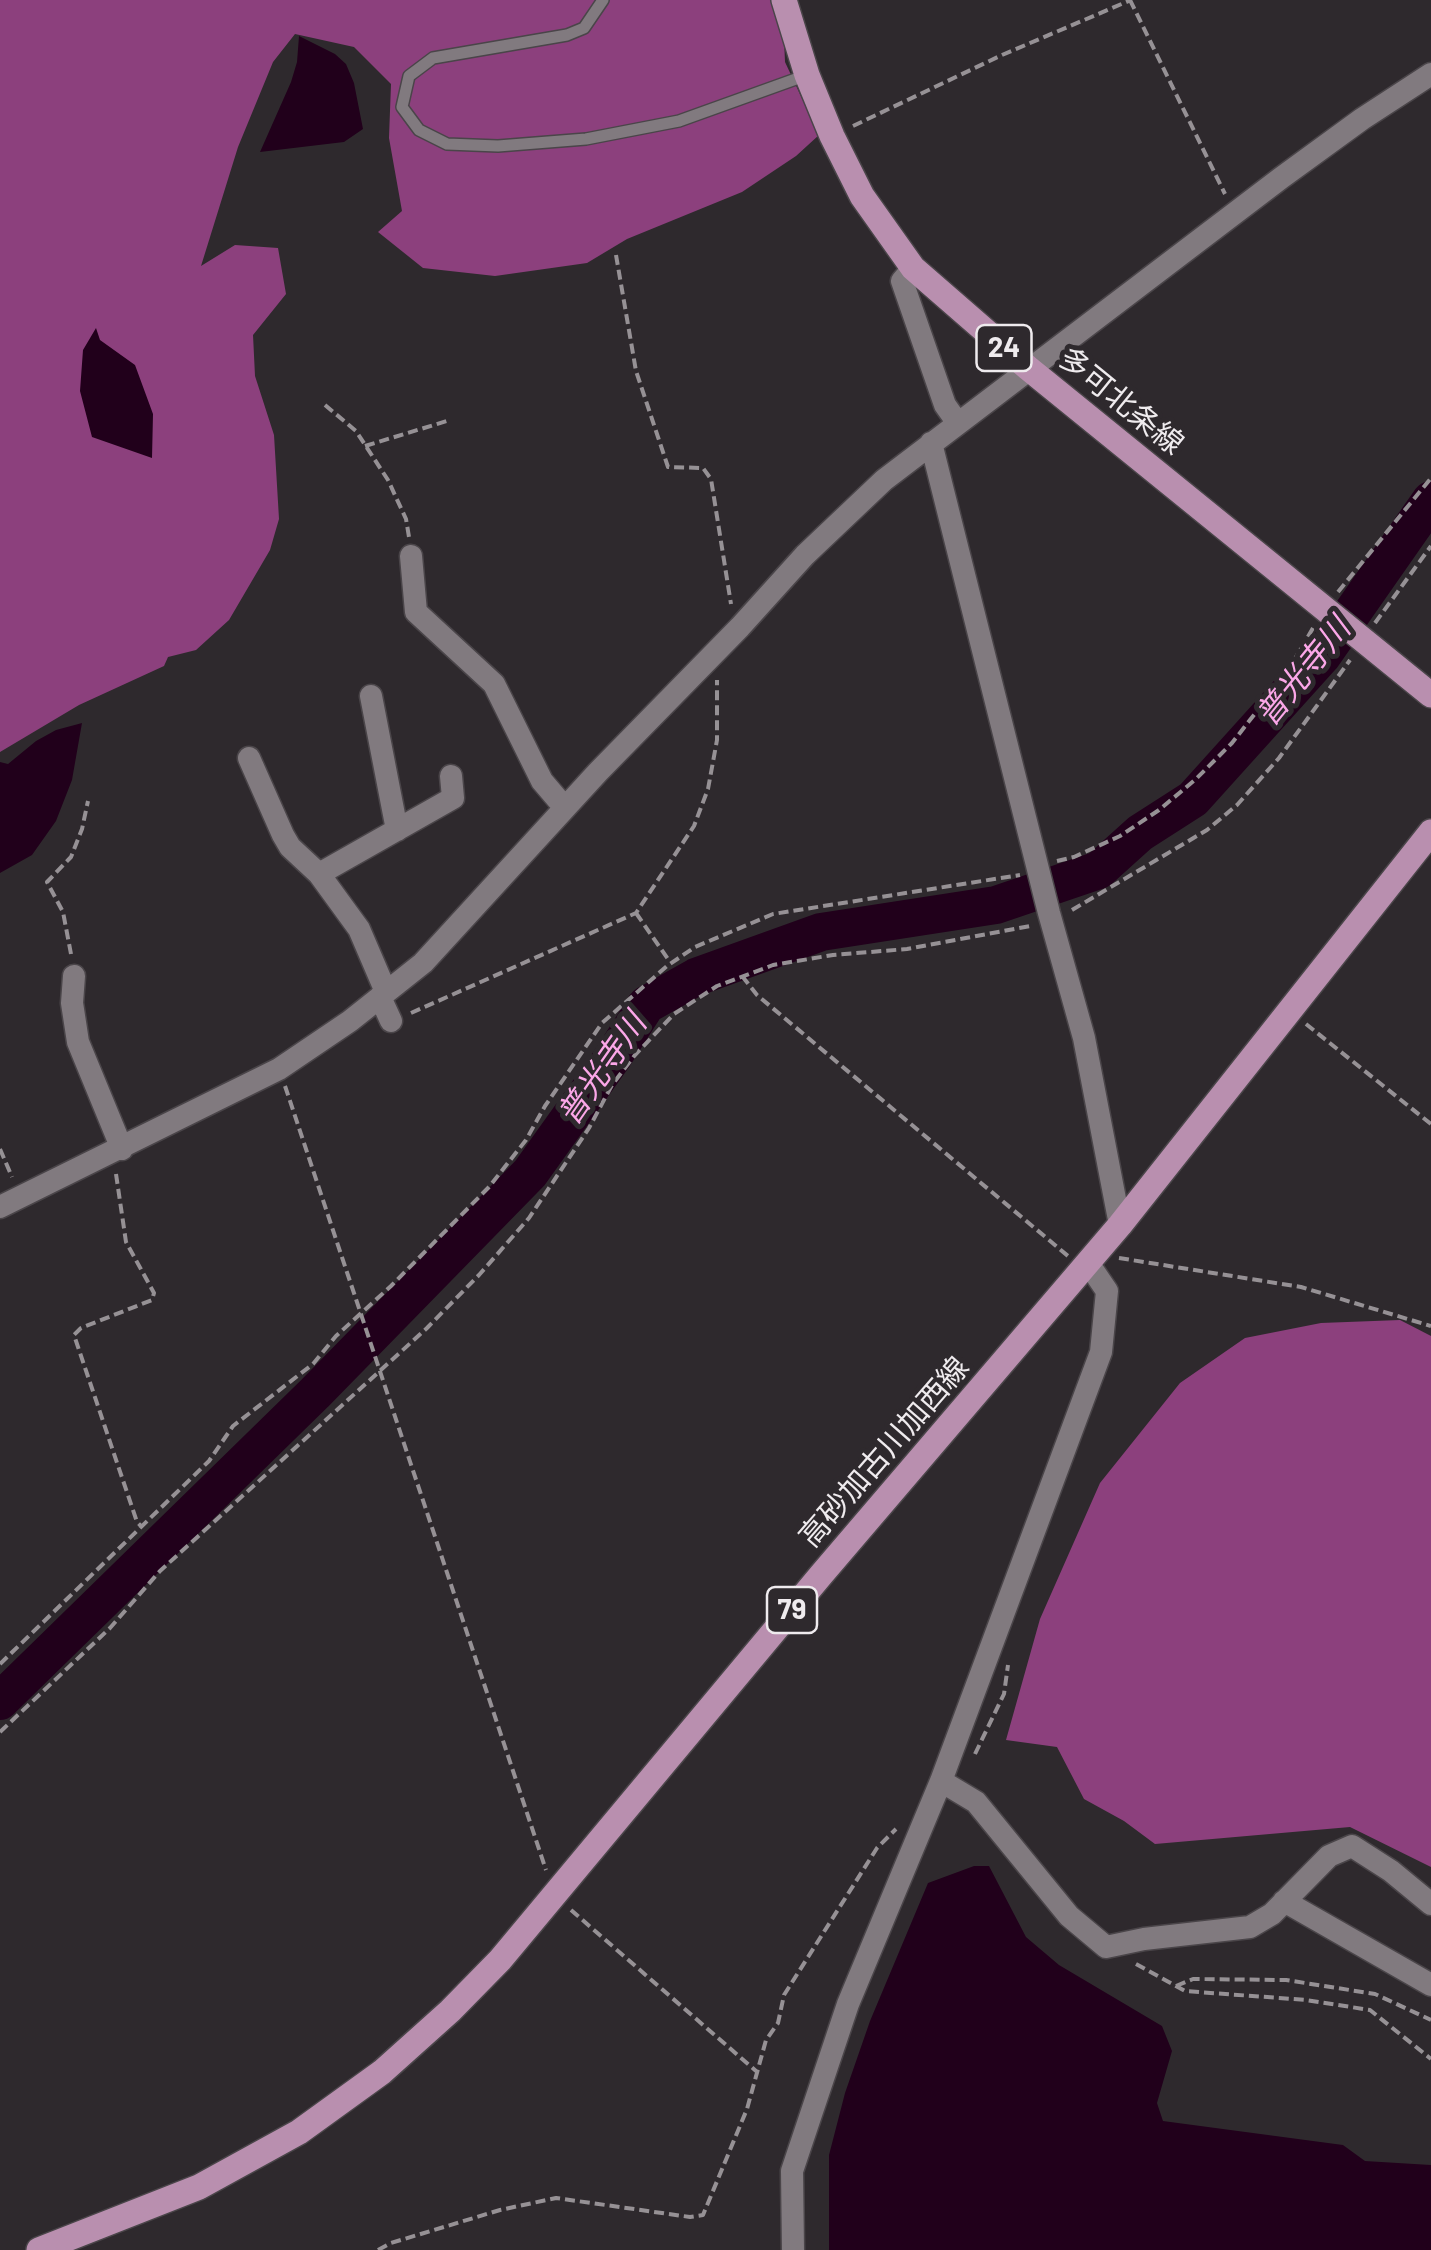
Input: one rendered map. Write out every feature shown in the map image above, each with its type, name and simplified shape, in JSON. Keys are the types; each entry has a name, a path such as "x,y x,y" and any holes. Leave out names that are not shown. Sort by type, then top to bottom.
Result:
{"main road":[{"name":"多可北条線","path":"784,0 807,75 832,136 862,196 913,268 1028,368 1431,694"},
{"name":"高砂加古川加西線","path":"39,2250 199,2187 299,2132 382,2072 450,2011 500,1960 1091,1260 1431,832"}],"street":[{"path":"10,1202 280,1070 383,995 423,963 564,808 805,555 884,480 1362,118 1431,74"},
{"path":"913,268 902,281 944,405 957,422"},
{"path":"931,443 1084,1038 1120,1225"},
{"path":"411,556 416,612 494,684 542,782 564,808"},
{"path":"372,696 397,830"},
{"path":"249,758 290,847 319,874 360,929 392,1021"},
{"path":"319,874 453,798 451,776"},
{"path":"74,976 72,1003 78,1042 116,1152"},
{"path":"793,2250 792,2170 848,2004 941,1781 1101,1352 1107,1291 1091,1260"},
{"path":"941,1781 976,1802 1069,1916 1106,1947 1250,1927 1272,1914 1329,1856 1352,1846 1392,1871 1431,1904"},
{"path":"1284,1902 1431,1985"}],"lane":[{"path":"602,0 584,28 567,35 433,58 410,76 402,106 419,130 447,144 498,146 586,140 679,121 807,75"}],"path":[{"path":"832,136 1002,55 1131,0 1234,214"},
{"path":"616,254 636,372 668,467 703,468 711,479 729,600 740,627"},
{"path":"324,405 356,431 388,480 406,519 411,556"},
{"path":"366,446 447,422"},
{"path":"0,1664 209,1461 232,1426 313,1364 489,1188 526,1140 544,1106 602,1023 671,963 694,947 774,914 1020,876 1120,836 1159,810 1232,743 1286,674 1328,610 1431,478"},
{"path":"0,1732 110,1628 160,1571 440,1314 529,1218 589,1128 612,1085 674,1014 717,986 773,965 907,949 1014,930 1050,917 1149,866 1207,830 1237,805 1280,758 1431,546"},
{"path":"392,1021 636,913 694,826 708,789 717,740 718,700 716,666 710,657"},
{"path":"74,976 62,912 47,882 71,857 88,800"},
{"path":"636,913 671,963"},
{"path":"742,976 757,995 1091,1260 1118,1258 1302,1286 1431,1326"},
{"path":"1288,1010 1431,1124"},
{"path":"280,1070 554,1895 756,2071"},
{"path":"0,1150 10,1202"},
{"path":"116,1152 126,1242 154,1293 152,1300 82,1328 74,1336 137,1522 143,1528"},
{"path":"378,2250 500,2210 556,2198 690,2217 702,2215 747,2109 766,2040 778,2023 784,1995 877,1848 912,1813 928,1811"},
{"path":"1106,1947 1185,1990 1306,2000 1370,2010 1431,2059"},
{"path":"1176,1986 1193,1979 1286,1980 1375,1994 1431,2020"}],"shaded area":[{"path":"0,0 777,0 783,15 785,62 819,135 796,156 742,192 627,239 587,263 495,276 423,268 378,232 402,211 389,138 391,84 354,47 295,34 273,62 238,147 201,266 235,245 278,248 286,294 253,335 255,376 274,435 279,519 270,550 229,620 196,650 168,657 164,666 79,705 0,752"},
{"path":"299,36 346,64 363,129 344,142 260,152 291,82"},
{"path":"96,328 100,340 135,365 153,414 152,458 92,437 80,391 83,350"},
{"path":"82,723 72,780 56,821 32,855 0,873 0,762 8,764 36,741"},
{"path":"1400,1320 1431,1336 1431,1867 1350,1827 1155,1844 1084,1799 1057,1747 1006,1740 1040,1619 1100,1483 1180,1383 1245,1338 1321,1323"},
{"path":"974,1866 989,1866 1026,1937 1059,1965 1162,2026 1172,2051 1157,2103 1163,2121 1343,2145 1365,2161 1431,2165 1431,2250 829,2250 829,2155 870,2021 928,1883"}],"waterway":[{"name":"普光寺川","path":"0,1701 315,1393 530,1173 646,1005 696,977 821,932 996,905 1099,870 1140,833 1193,799 1322,656 1431,500"}]}
